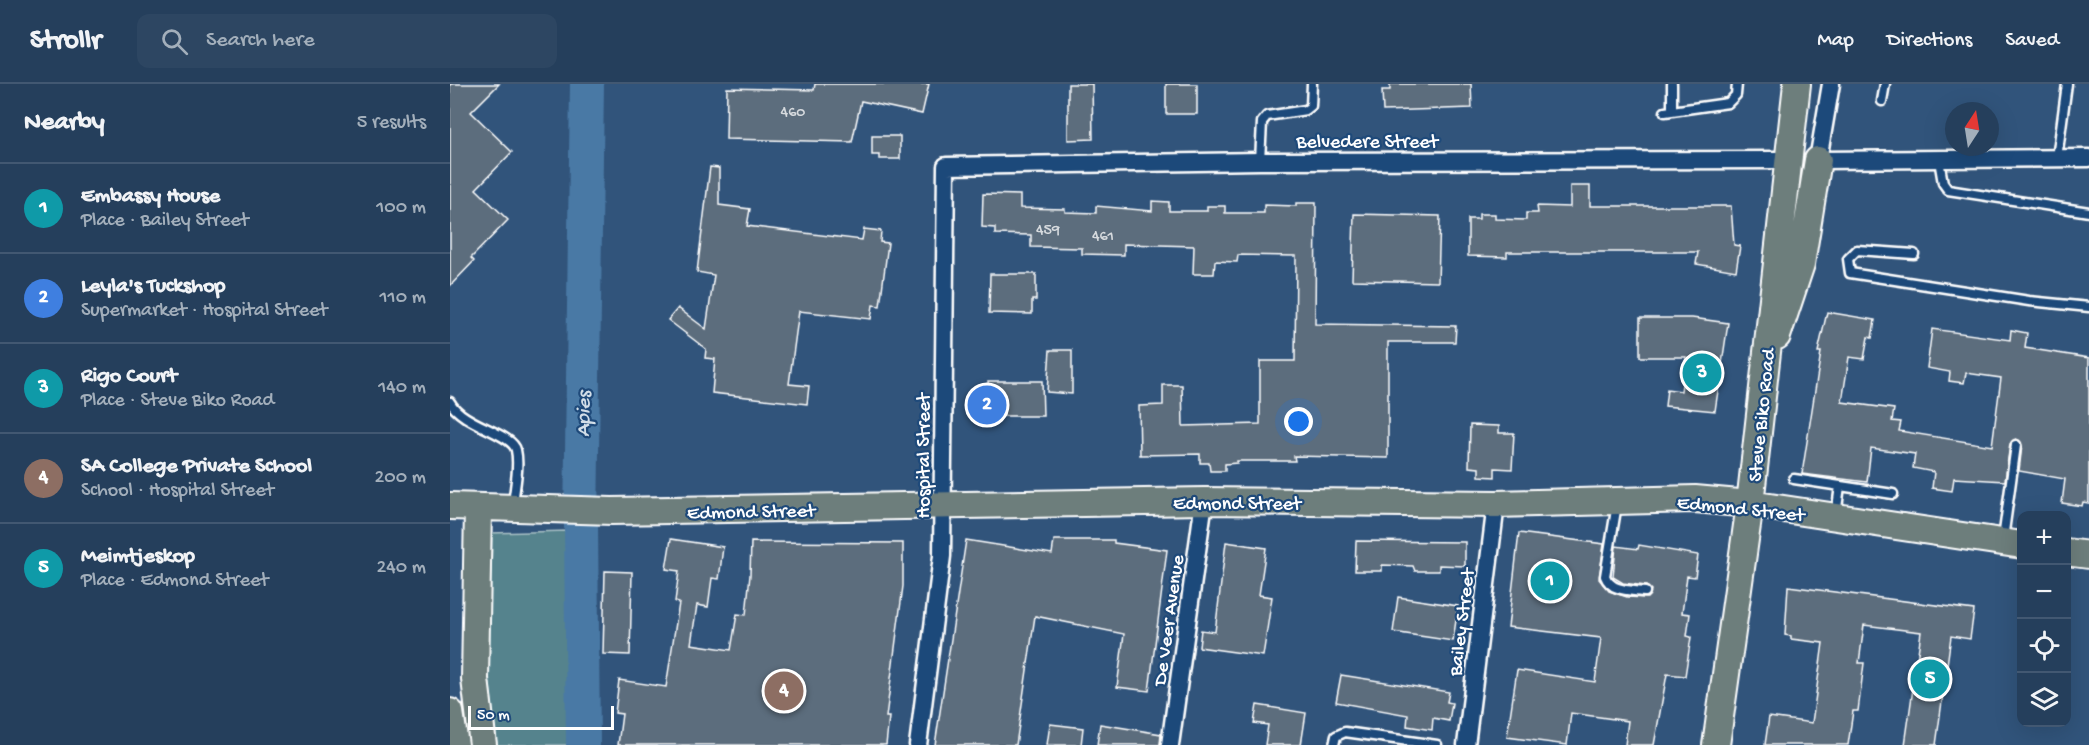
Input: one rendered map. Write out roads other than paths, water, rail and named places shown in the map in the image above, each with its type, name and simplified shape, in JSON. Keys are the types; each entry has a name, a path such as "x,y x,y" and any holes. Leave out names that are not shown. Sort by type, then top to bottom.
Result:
{"main road":[{"name":"Steve Biko Road","path":"1716,745 1750,504 1797,84"},
{"path":"1765,364 1790,302 1801,264 1818,160"},
{"name":"Edmond Street","path":"450,506 612,511 1204,501 1497,504 1695,498 1750,504 2012,544"},
{"path":"478,508 475,679 483,745"},
{"path":"2071,553 2089,555"},
{"path":"450,712 455,745"}],"street":[{"path":"1831,84 1818,160 2089,158"},
{"name":"Belvedere Street","path":"946,166 1260,161 1787,160"},
{"name":"Hospital Street","path":"918,745 942,556 942,345 946,166"},
{"name":"De Veer Avenue","path":"1170,745 1204,501"},
{"name":"Bailey Street","path":"1466,745 1497,504"}],"lane":[{"path":"1260,161 1262,122 1267,116 1305,110 1311,106 1312,84"},
{"path":"1672,84 1669,111 1728,103 1736,95 1737,84"},
{"path":"1882,101 1885,84"},
{"path":"2057,158 2067,84"},
{"path":"1939,160 1943,183 1948,190 2089,212"},
{"path":"1914,254 1857,250 1848,260 1852,276 2029,301 2089,307"},
{"path":"450,402 466,420 509,440 515,446 513,509"},
{"path":"2012,544 2016,445"},
{"path":"1794,479 1893,494"},
{"path":"1835,517 1840,486"},
{"path":"1617,501 1605,576 1613,587 1645,592"},
{"path":"1334,745 1336,736 1345,732 1437,745"}],"waterway":[{"name":"Apies","path":"583,745 581,525 587,84"}],"place":[{"name":"Rigo Court","path":"1702,373"},
{"name":"Leyla's Tuckshop","path":"987,405"},
{"name":"Embassy House","path":"1550,581"},
{"name":"Meimtjeskop","path":"1930,679"},
{"name":"SA College Private School","path":"784,691"}]}
